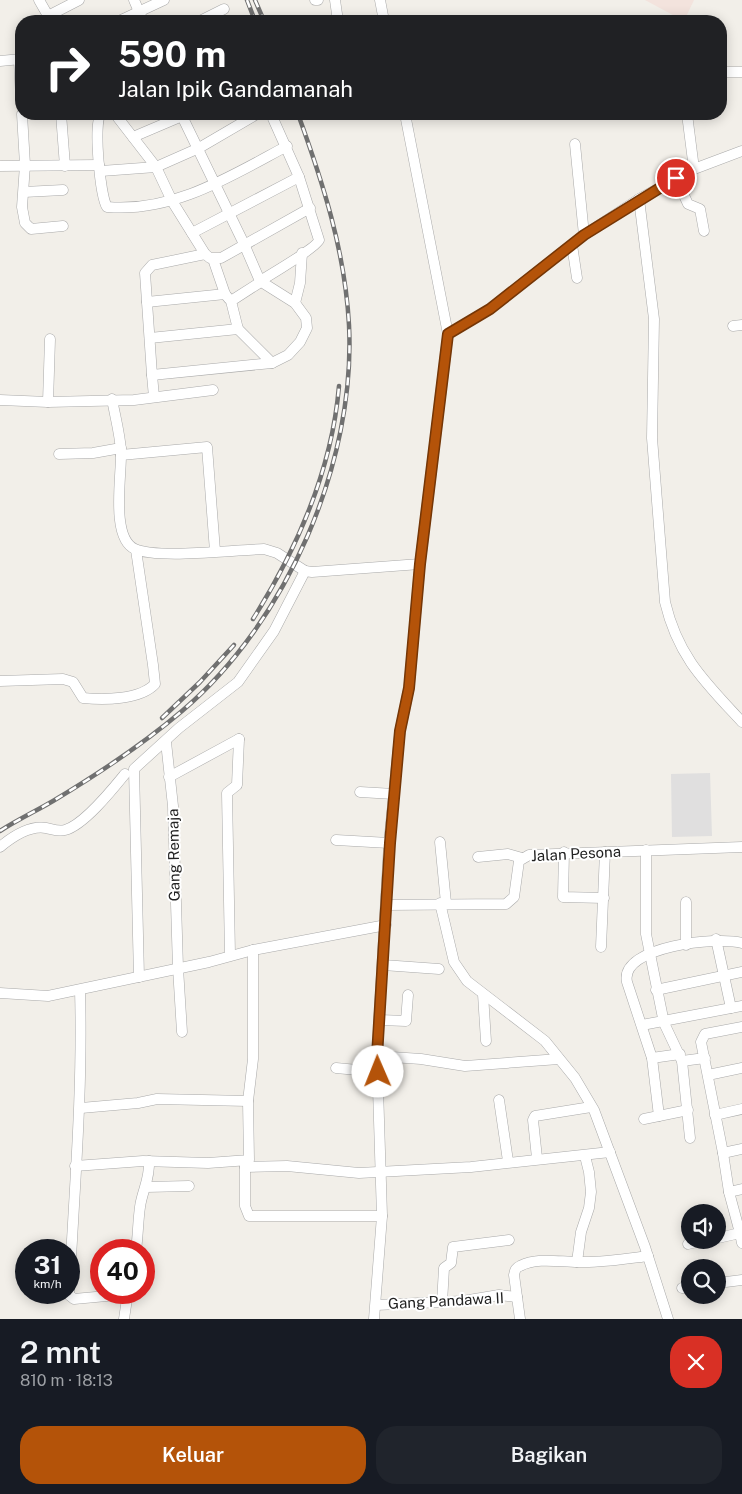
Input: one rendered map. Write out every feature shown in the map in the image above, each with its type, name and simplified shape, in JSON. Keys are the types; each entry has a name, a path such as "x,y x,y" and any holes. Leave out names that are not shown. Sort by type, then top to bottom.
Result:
{"street":[{"path":"39,0 47,15"},
{"path":"55,15 79,0"},
{"path":"134,0 140,15"},
{"path":"144,15 164,0"},
{"path":"335,0 337,15"},
{"path":"380,0 383,15"},
{"path":"211,15 224,8"},
{"path":"0,61 15,60"},
{"path":"727,72 742,72"},
{"path":"22,120 25,165 22,207 27,227 63,226"},
{"path":"61,120 65,166"},
{"path":"98,120 100,168 106,207 172,202 216,184 287,146"},
{"path":"120,120 156,167 172,202 209,256 228,298 238,329 272,364"},
{"path":"134,137 172,120"},
{"path":"152,375 272,364 288,355 300,342 307,328 306,318 295,303 260,282 185,120"},
{"path":"0,166 156,167 199,148 247,120"},
{"path":"147,302 228,298 260,282 319,242 299,177 274,120"},
{"path":"374,1319 382,1216 377,1056 390,843 400,731 409,688 420,564 448,334 406,120"},
{"path":"688,120 694,169"},
{"path":"575,144 584,235"},
{"path":"448,334 490,309 584,235 638,200 694,169 742,151"},
{"path":"192,233 299,177"},
{"path":"676,178 688,204 700,209 704,231"},
{"path":"24,192 63,190"},
{"path":"638,200 654,319 652,438 665,602 668,615 688,661 742,722"},
{"path":"154,396 145,273 147,268 152,265 209,256 244,244 310,208"},
{"path":"572,244 577,278"},
{"path":"295,303 300,283 302,253"},
{"path":"150,338 238,329"},
{"path":"48,402 50,339"},
{"path":"0,400 48,402 112,399 134,400 214,390"},
{"path":"112,399 121,451 120,502 122,534 130,546 136,550 153,554 264,549 278,553 305,570 312,572 420,564"},
{"path":"59,454 207,447 215,551"},
{"path":"0,681 63,679 73,682 83,698 95,699 136,694 151,688 155,684 153,665 136,550"},
{"path":"139,977 134,769 166,742 179,728 238,682 247,672 274,631 305,570"},
{"path":"170,777 239,739 237,785 227,793 230,955"},
{"name":"Gang Remaja","path":"166,742 174,806 178,968 182,1032"},
{"path":"0,847 21,833 34,828 62,831 71,828 102,802 125,774"},
{"path":"360,792 394,794"},
{"path":"336,840 390,843"},
{"path":"440,842 443,903 454,962 467,981 540,1037 575,1078 602,1127 648,1256 668,1319"},
{"name":"Jalan Pesona","path":"386,905 509,903 514,897 518,865 522,858 529,854 742,847"},
{"path":"646,850 646,934 664,1022 681,1058 690,1138"},
{"path":"564,852 563,897 604,898"},
{"path":"601,947 605,852"},
{"path":"478,857 508,854 522,858"},
{"path":"686,902 686,945"},
{"path":"0,993 48,996 253,950 386,925"},
{"path":"716,939 731,1008"},
{"path":"659,1116 652,1058 625,976 630,964 649,952 716,939 742,943"},
{"path":"253,950 253,1059 248,1101 250,1158 245,1164 245,1206 249,1216 382,1216"},
{"path":"384,965 439,969"},
{"path":"656,990 742,972"},
{"path":"80,990 80,1108 75,1166 69,1295 74,1299 90,1297"},
{"path":"483,994 486,1041"},
{"path":"380,1020 406,1021 408,995"},
{"path":"642,1025 742,1006"},
{"path":"726,1237 741,1236 729,1192 701,1042 705,1034 742,1027"},
{"path":"377,1056 421,1059 465,1066 559,1059"},
{"path":"652,1058 705,1058"},
{"path":"336,1068 378,1072"},
{"path":"708,1075 742,1068"},
{"path":"80,1108 138,1103 157,1099 248,1101"},
{"path":"500,1100 508,1161"},
{"path":"538,1158 532,1120 535,1116 591,1107"},
{"path":"716,1115 742,1109"},
{"path":"644,1119 688,1110"},
{"path":"723,1153 742,1149"},
{"path":"75,1166 149,1162 245,1164 359,1173 472,1167 508,1161 585,1156 610,1152"},
{"path":"578,1262 581,1232 589,1208 591,1192 585,1156"},
{"path":"137,1239 140,1207 146,1187 149,1162"},
{"path":"146,1187 189,1186"},
{"path":"729,1192 742,1189"},
{"path":"442,1303 444,1268 451,1263 453,1247 509,1240"},
{"path":"520,1319 514,1275 517,1267 547,1260 578,1262 611,1261 648,1256"},
{"path":"726,1282 742,1280"},
{"name":"Gang Pandawa II","path":"376,1305 442,1303 499,1295 517,1297"},
{"path":"124,1319 126,1304"}],"shaded area":[{"path":"645,0 694,0 687,15 673,15"},
{"path":"710,773 712,836 672,837 671,774"}],"railway":[{"path":"247,0 253,15"},
{"path":"255,0 261,15"},
{"path":"0,831 103,770 182,711 220,674 253,632 283,586 308,536 327,484 341,431 348,377 349,325 347,298 338,244 324,192 300,120"},
{"path":"253,619 284,565 310,508 329,448 339,386"},
{"path":"162,718 200,682 234,645"}],"route":[{"path":"378,1072 377,1056 386,905 400,731 409,688 420,564 448,334 490,309 584,235 676,178"}]}
